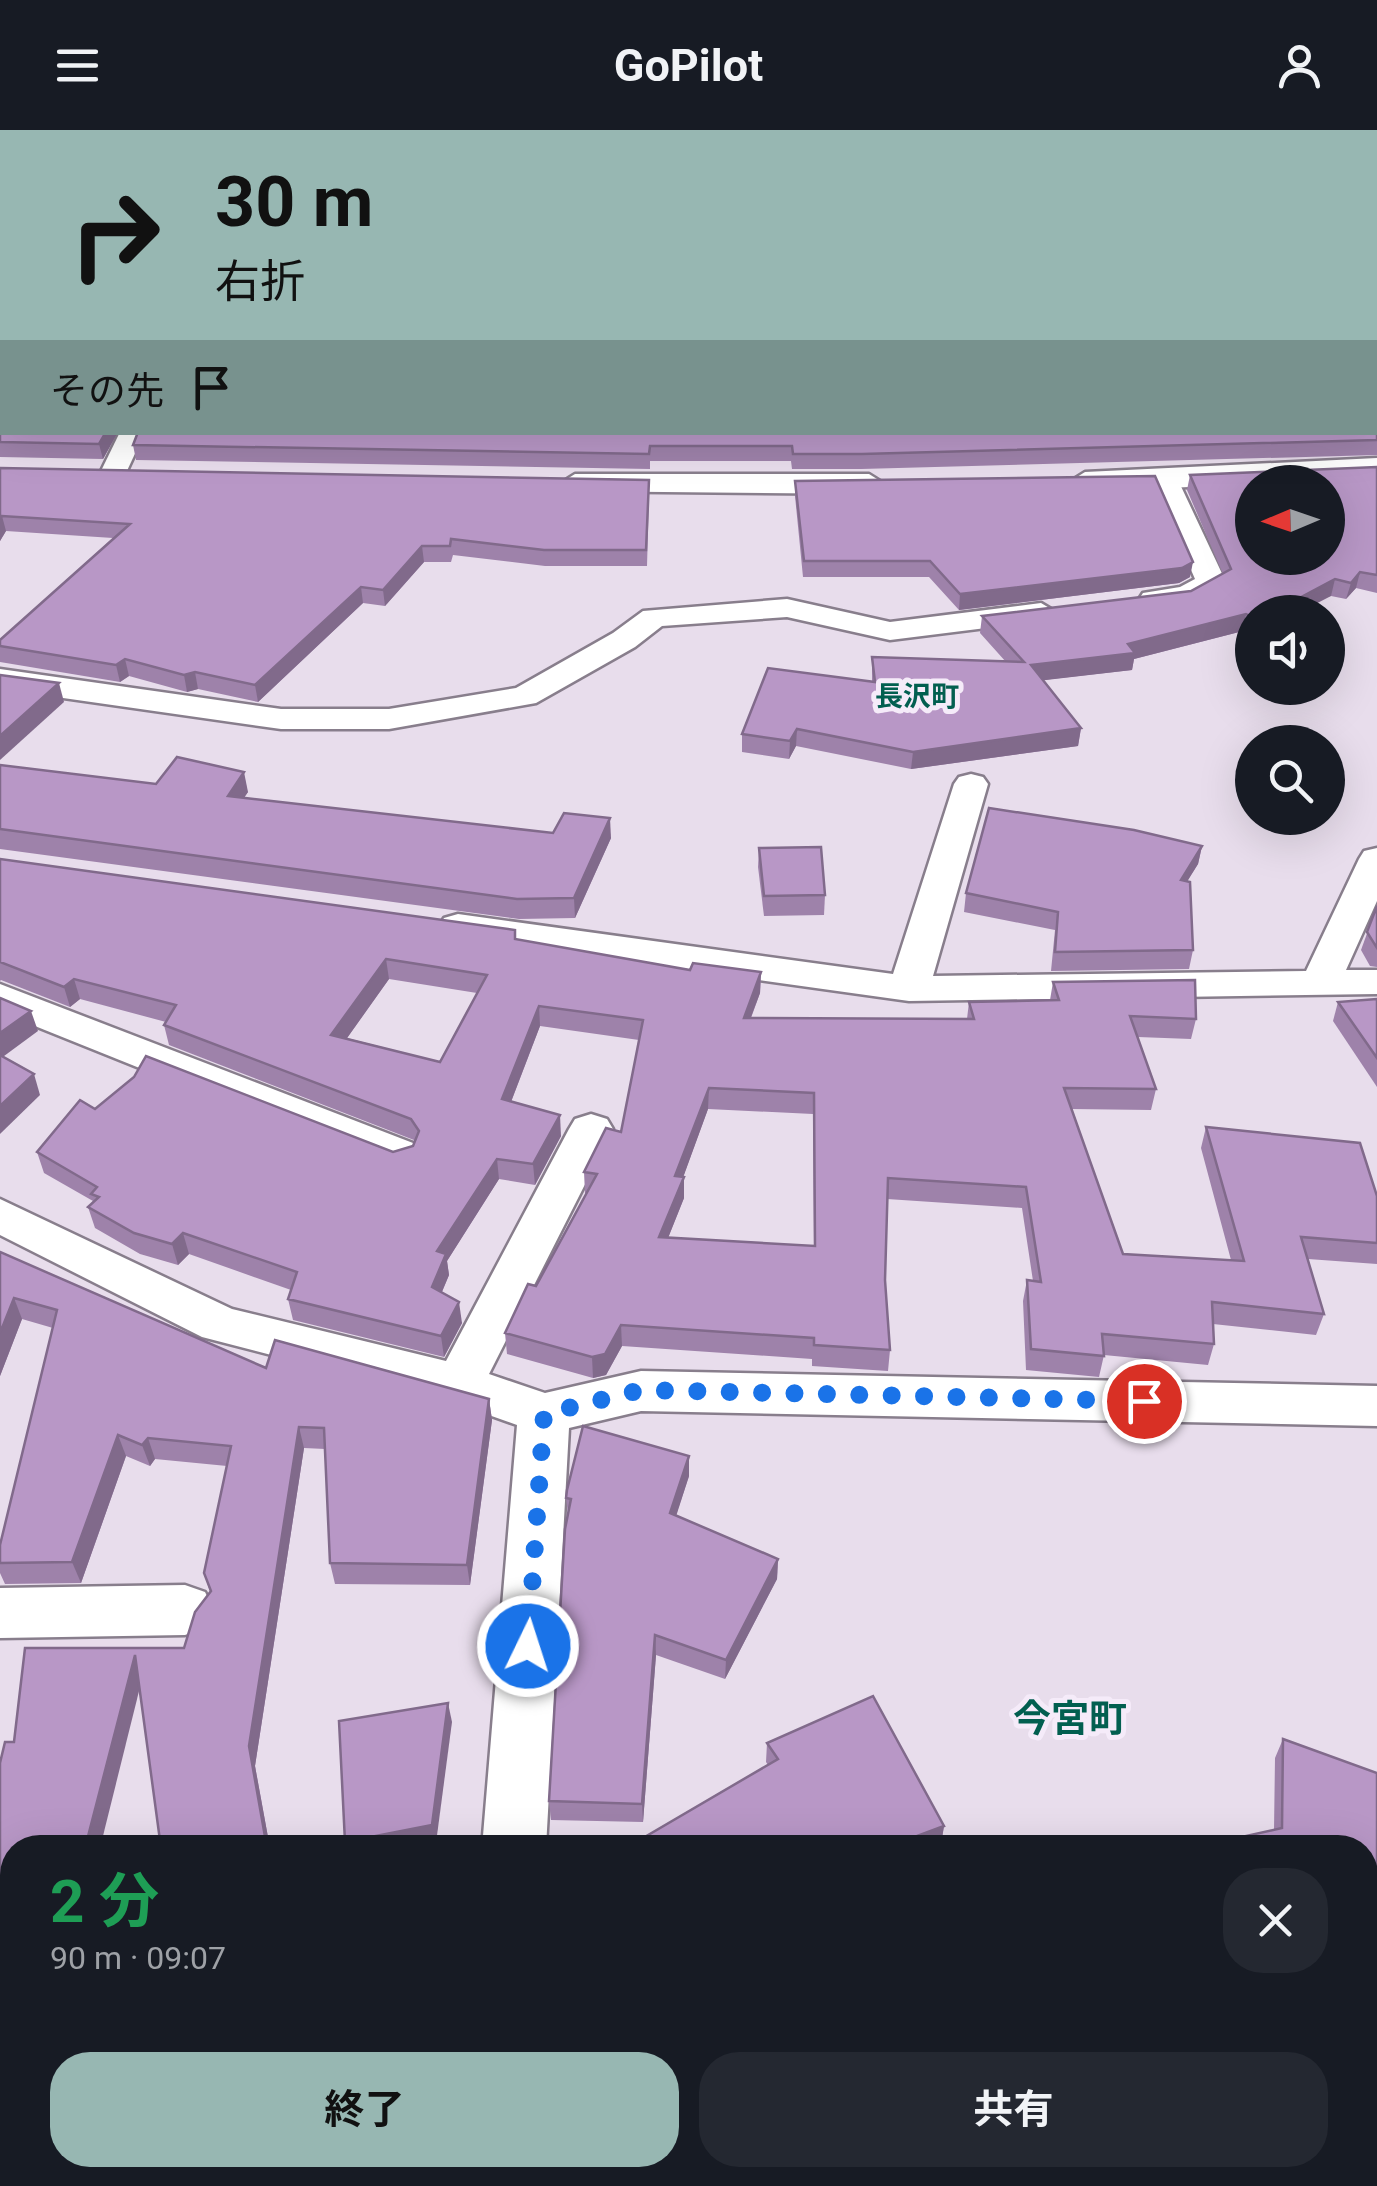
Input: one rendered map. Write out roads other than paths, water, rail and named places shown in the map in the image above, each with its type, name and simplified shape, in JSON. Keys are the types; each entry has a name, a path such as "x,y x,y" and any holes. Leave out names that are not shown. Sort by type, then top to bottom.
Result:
{"street":[{"path":"97,473 130,435"},
{"path":"1050,482 1377,468"},
{"path":"97,473 151,474"},
{"path":"1128,602 1187,595 1212,582 1165,480"},
{"path":"543,484 896,484"},
{"path":"0,679 282,719 389,719 525,696 624,640 654,617 787,608 890,631 1068,609"},
{"path":"909,989 971,784"},
{"path":"1319,986 1377,859"},
{"path":"425,922 909,989 1319,986 1377,982"},
{"path":"0,997 397,1154"},
{"path":"459,1384 591,1129"},
{"path":"0,1215 218,1324 459,1384 544,1414 641,1390 1377,1406"},
{"path":"515,1835 544,1414"},
{"path":"0,1612 185,1610"}],"district":[{"name":"長沢町","path":"917,696"},
{"name":"今宮町","path":"1070,1719"}]}
